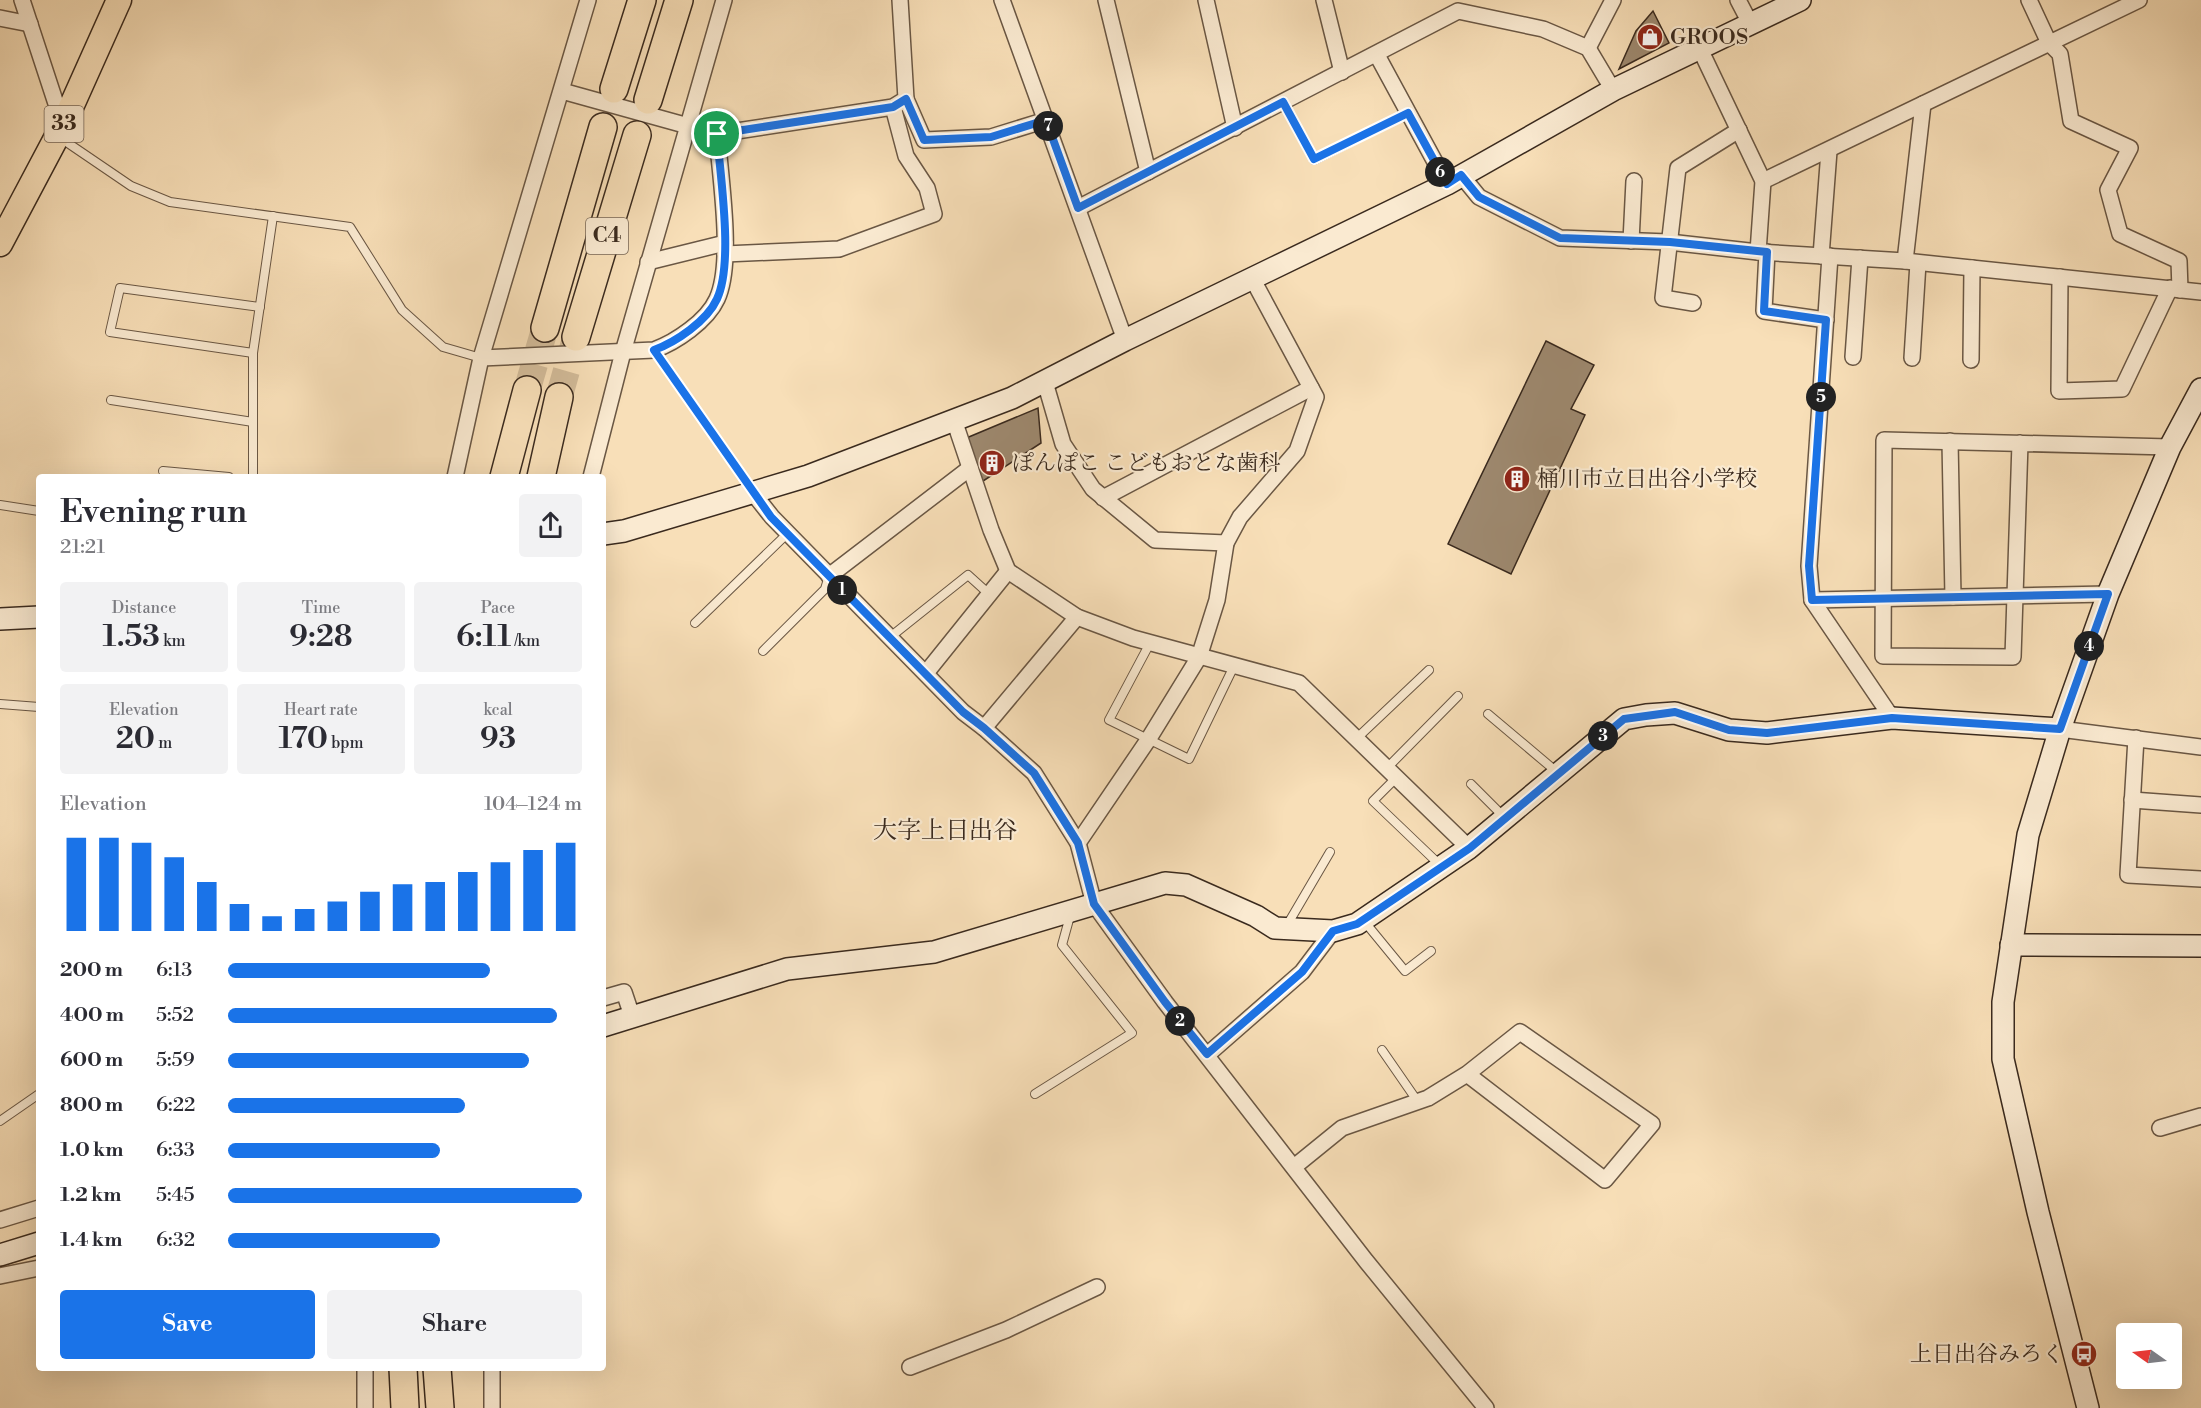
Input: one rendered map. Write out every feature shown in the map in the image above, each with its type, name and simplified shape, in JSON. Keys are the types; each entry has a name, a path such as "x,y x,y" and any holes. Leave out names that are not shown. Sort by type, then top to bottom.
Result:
{"highway":[{"path":"614,89 642,0"},
{"path":"648,100 679,0"},
{"name":"C4","path":"545,328 603,128"},
{"name":"C4","path":"576,337 637,135"},
{"path":"505,474 527,390"},
{"path":"542,474 560,398"},
{"path":"403,1371 405,1408"},
{"path":"437,1371 440,1408"}],"main road":[{"name":"33","path":"0,244 61,131 119,0"}],"street":[{"path":"22,0 61,131"},
{"path":"456,474 482,358 588,0"},
{"path":"592,474 622,352 724,0"},
{"path":"648,262 725,249 839,249 934,214 927,188 906,156 900,103 900,0"},
{"path":"1002,0 1125,340"},
{"path":"1106,0 1148,172"},
{"path":"1206,0 1234,128"},
{"path":"1324,0 1342,72"},
{"path":"1588,48 1613,0"},
{"path":"1738,0 1750,23"},
{"path":"606,534 624,531 808,476 1012,398 1125,340 1454,179 1613,90 1800,0"},
{"path":"2029,0 2049,43 2060,54 2071,121 2130,148 2108,190 2120,234 2179,261 2175,289 2122,389 2059,391 2060,277"},
{"path":"1763,181 2139,0"},
{"path":"1078,208 1377,55 1459,6 1543,28 1588,48 1613,90"},
{"path":"0,18 30,24"},
{"path":"1700,49 1763,181 1764,311 1826,320"},
{"path":"1377,55 1408,113 1454,179 1479,197 1560,238 1670,242 1763,252 1912,262 2201,292"},
{"path":"562,91 717,134 900,103"},
{"path":"900,103 924,140 991,137 1046,120"},
{"path":"1912,357 1912,262 1923,104"},
{"path":"1693,303 1663,298 1678,168 1739,130"},
{"path":"482,358 654,350 671,343 702,318 716,301 723,280 725,249 717,134"},
{"path":"1829,151 1826,320 1809,566 1812,600 1892,718"},
{"path":"1631,241 1634,181"},
{"path":"1853,357 1860,258"},
{"path":"1971,360 1972,268"},
{"path":"1078,843 1148,741 1199,657 1217,600 1226,543 1240,517 1297,451 1316,398 1252,278"},
{"path":"1045,382 1063,444 1093,489 1103,498 1155,540 1226,543"},
{"path":"1103,498 1311,388"},
{"path":"2088,1408 2038,1212 2003,1059 2002,1002 2028,835 2060,729 2108,594 2170,447 2199,397"},
{"path":"954,420 1008,571 1077,617 1150,643 1299,683 1470,848"},
{"path":"2020,443 2013,657 1883,656 1884,440 1950,441 2170,447"},
{"path":"1950,441 1953,597"},
{"path":"829,576 970,468"},
{"path":"753,493 771,517 963,712 1034,773 1078,843 1094,904 1165,1002 1366,1261 1486,1408"},
{"path":"926,673 1008,571"},
{"path":"1812,600 2108,594"},
{"path":"0,619 36,613"},
{"path":"984,728 1077,617"},
{"path":"606,1025 787,969 934,952 1165,883 1186,885 1256,916 1275,928 1333,931 1363,920 1470,848 1624,719 1646,715 1675,712 1729,730 1767,733 1892,718 2060,729 2201,747"},
{"path":"2136,738 2128,875 2201,879"},
{"path":"2132,800 2201,805"},
{"path":"1207,1054 1302,972 1333,931"},
{"path":"2011,945 2201,946"},
{"path":"606,997 624,992 632,1016"},
{"path":"1294,1167 1342,1128 1428,1098 1467,1074 1520,1032 1652,1124 1605,1180 1467,1074"},
{"path":"2160,1128 2201,1116"},
{"path":"0,1220 36,1209"},
{"path":"0,1255 36,1244"},
{"path":"0,1276 36,1269"},
{"path":"910,1367 1006,1330 1097,1287"},
{"path":"365,1371 365,1408"},
{"path":"492,1371 492,1408"}],"lane":[{"path":"1283,102 1314,159 1408,113"},
{"path":"61,131 130,186 170,201 350,227 402,310 443,347 482,358"},
{"path":"253,474 254,353 273,216"},
{"path":"254,353 110,332 120,288 260,307"},
{"path":"654,350 753,493"},
{"path":"111,400 253,422"},
{"path":"164,471 196,474"},
{"path":"0,505 36,511"},
{"path":"695,623 788,533"},
{"path":"889,638 968,574 988,594"},
{"path":"763,651 825,589 829,576"},
{"path":"1150,643 1109,720 1189,759 1234,666"},
{"path":"1356,739 1429,670"},
{"path":"1442,867 1373,801 1392,773 1458,696"},
{"path":"0,704 36,707"},
{"path":"1488,714 1559,773"},
{"path":"1471,784 1506,818"},
{"path":"1285,929 1329,852"},
{"path":"1035,1094 1132,1033 1062,945 1071,911"},
{"path":"1363,920 1404,971 1431,951"},
{"path":"1383,1050 1418,1102"},
{"path":"0,1121 36,1096"}],"building":[{"name":"GROOS","path":"1653,11 1669,43 1619,69 1636,31"},
{"name":"桶川市立日出谷小学校","path":"1546,341 1594,365 1571,409 1585,415 1511,574 1448,544"},
{"name":"ぽんぽこ こどもおとな歯科","path":"1038,408 1041,443 980,483 964,439"}],"tunnel":[{"path":"527,390 545,328"},
{"path":"559,397 576,337"}],"place":[{"name":"GROOS","path":"1650,37"},
{"name":"ぽんぽこ こどもおとな歯科","path":"992,463"},
{"name":"桶川市立日出谷小学校","path":"1517,479"},
{"name":"上日出谷みろく","path":"2084,1354"}],"district":[{"name":"大字上日出谷","path":"945,831"}],"route":[{"path":"906,99 924,140 991,137 1046,120 1078,208 1283,102 1314,159 1408,113 1447,184 1461,175 1479,197 1560,238 1670,242 1767,252 1764,311 1826,320 1809,566 1812,600 2108,594 2060,729 1892,718 1767,733 1729,730 1675,712 1624,719 1470,848 1357,924 1333,931 1302,972 1207,1054 1165,1002 1094,904 1078,843 1034,773 963,712 771,517 654,350 671,343 702,318 716,301 723,280 725,254 717,134 893,107 906,99"}]}
